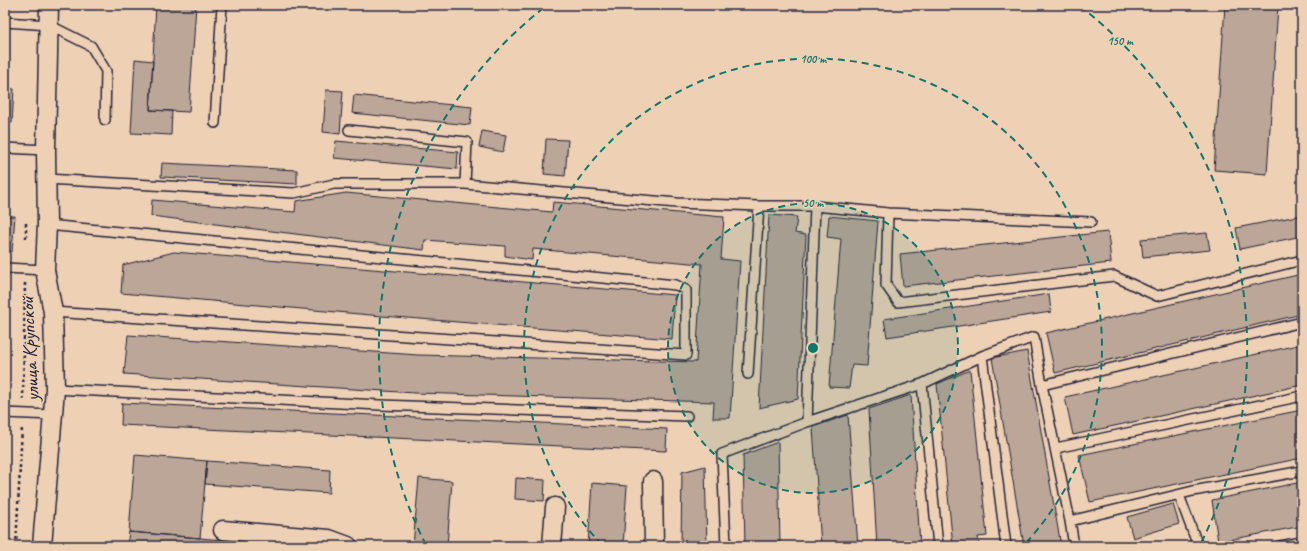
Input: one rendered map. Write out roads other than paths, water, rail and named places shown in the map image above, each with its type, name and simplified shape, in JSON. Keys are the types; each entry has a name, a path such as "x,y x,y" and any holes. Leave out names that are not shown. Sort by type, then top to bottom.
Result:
{"street":[{"name":"улица Крупской","path":"42,546 55,389 53,312 45,270 47,225 46,150 49,5"},
{"path":"653,481 654,546"},
{"path":"552,546 555,507"},
{"path":"223,530 329,539 348,546"}],"lane":[{"path":"215,123 222,5"},
{"path":"5,22 49,25 91,46 106,71 105,120"},
{"path":"349,130 467,142 465,184"},
{"path":"5,148 46,150"},
{"path":"46,179 294,193 334,184 465,184 677,203 759,206 815,206 888,213 1092,222"},
{"path":"748,374 759,206"},
{"path":"807,422 815,206"},
{"path":"888,213 886,286 898,302 1114,276 1157,296 1302,260"},
{"path":"47,225 676,285 686,290 686,355 53,312"},
{"path":"5,268 45,270"},
{"path":"1042,385 1302,322"},
{"path":"726,546 722,454 807,422 922,384 982,356 1034,337 1074,546"},
{"path":"982,356 1006,546"},
{"path":"922,384 938,546"},
{"path":"55,389 380,405 687,416"},
{"path":"1056,448 1302,396"},
{"path":"5,413 53,416"},
{"path":"1070,521 1179,495 1302,471"},
{"path":"1179,495 1198,546"},
{"path":"1280,546 1302,542"}]}
